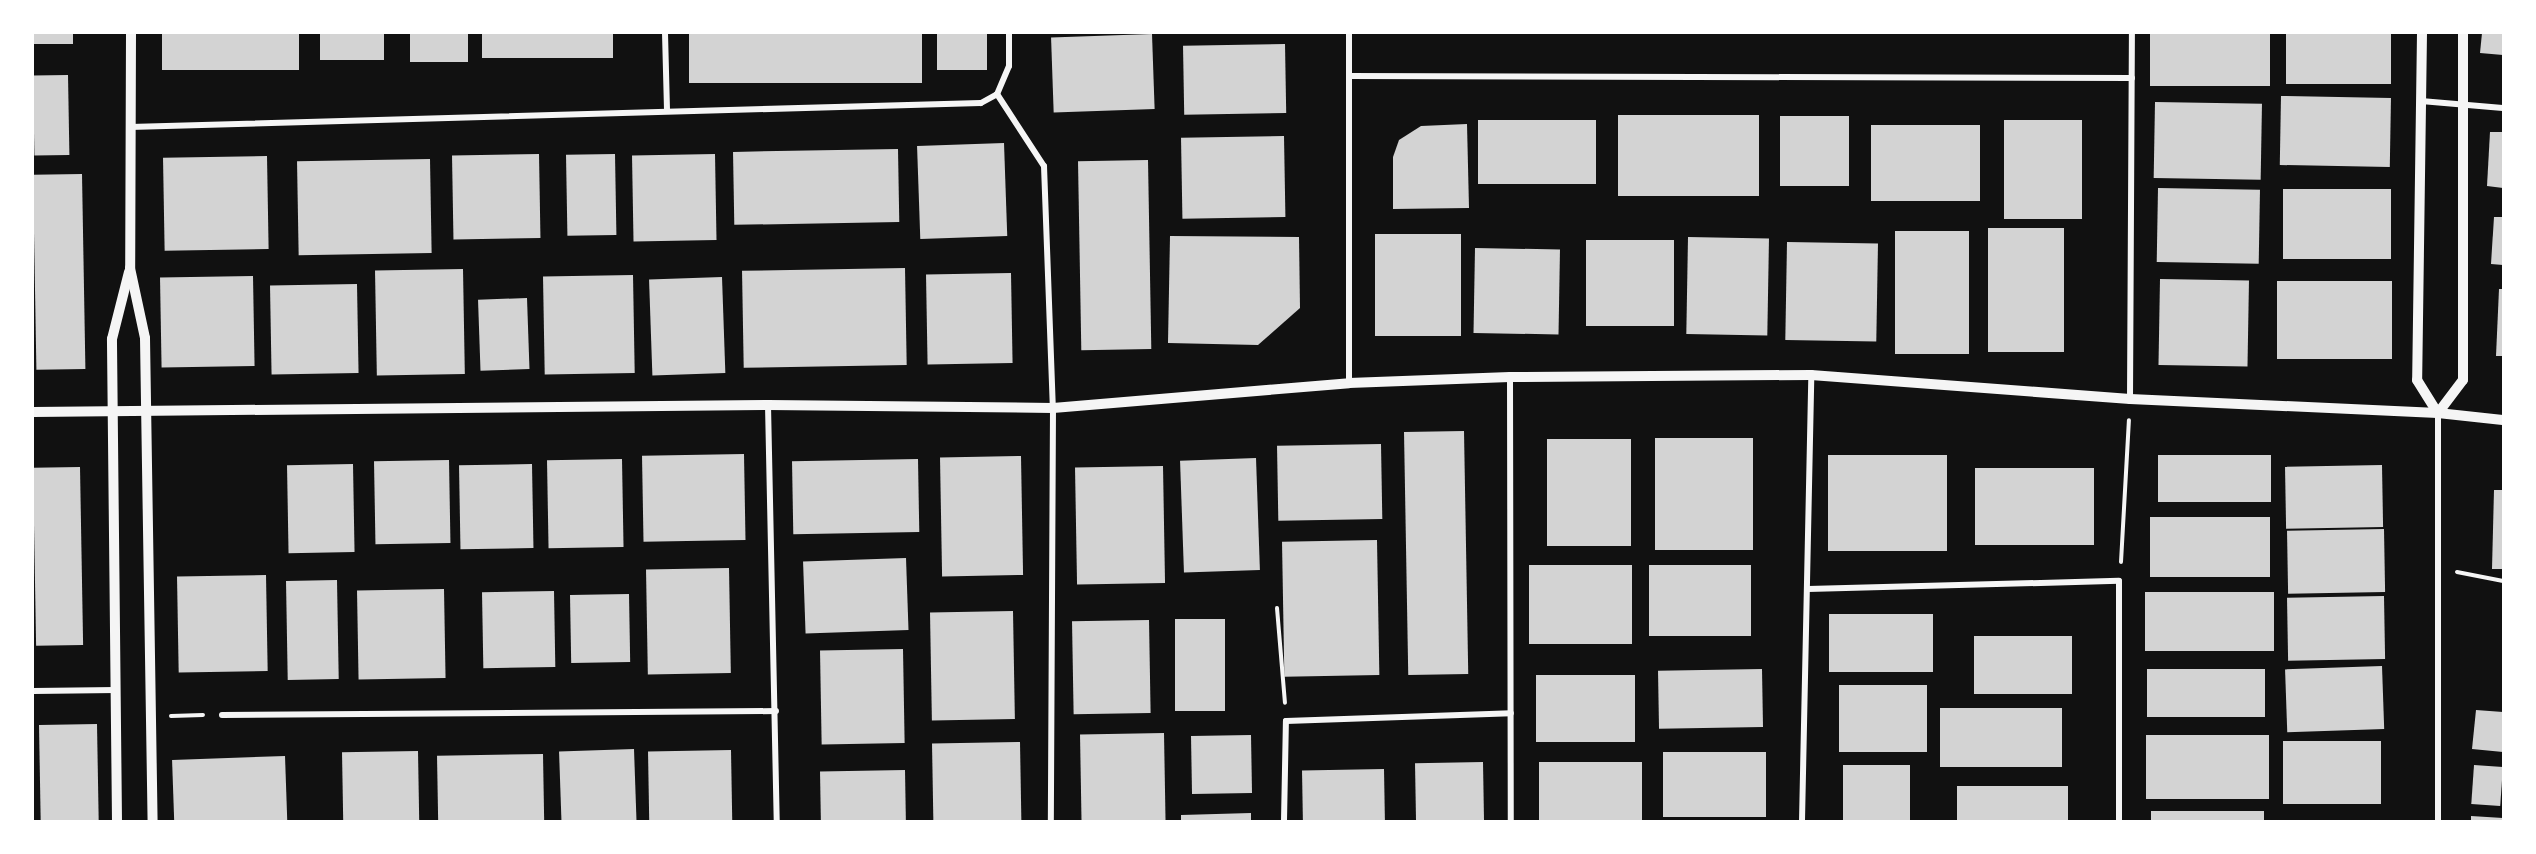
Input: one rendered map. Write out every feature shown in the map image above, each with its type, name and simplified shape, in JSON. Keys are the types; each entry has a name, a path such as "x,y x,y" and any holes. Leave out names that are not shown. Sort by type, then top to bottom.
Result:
{"street":[{"path":"131,33 130,268 145,338 153,821"},
{"path":"665,33 667,111"},
{"path":"130,127 981,103 998,94 1009,66 1009,33"},
{"path":"1349,33 1349,383"},
{"path":"2130,399 2132,33"},
{"path":"2422,33 2417,380 2438,413 2438,821"},
{"path":"2438,413 2463,380 2463,33"},
{"path":"1349,76 2132,78"},
{"path":"998,94 1044,166 1053,408 1051,821"},
{"path":"2421,101 2503,108"},
{"path":"117,821 115,410 112,339 130,268"},
{"path":"1802,821 1811,375"},
{"path":"33,412 768,405 1053,408 1349,383 1510,377 1811,375 2130,399 2438,413 2503,420"},
{"path":"1510,377 1511,821"},
{"path":"768,405 777,821"},
{"path":"1808,589 2120,580 2119,821"},
{"path":"33,691 116,690"},
{"path":"222,715 776,711"},
{"path":"1284,821 1286,721 1511,713"}],"path":[{"path":"2120,580 2130,399"},
{"path":"2438,568 2503,582"},
{"path":"1277,608 1286,721"},
{"path":"153,716 222,715"}],"building":[{"path":"33,33 73,33 73,44 33,44"},
{"path":"162,33 299,33 299,70 162,70"},
{"path":"320,33 384,33 384,60 320,60"},
{"path":"410,33 468,33 468,62 410,62"},
{"path":"482,33 613,33 613,58 482,58"},
{"path":"689,33 922,33 922,83 689,83"},
{"path":"937,33 987,33 987,70 937,70"},
{"path":"2150,33 2270,33 2270,86 2150,86"},
{"path":"2286,33 2391,33 2391,84 2286,84"},
{"path":"2482,33 2503,33 2503,55 2480,53"},
{"path":"1152,34 1155,109 1054,112 1051,38"},
{"path":"1285,44 1286,113 1184,115 1183,46"},
{"path":"68,75 69,155 34,156 33,76"},
{"path":"2281,96 2391,98 2390,167 2280,165"},
{"path":"2155,102 2262,104 2261,180 2154,178"},
{"path":"1618,115 1759,115 1759,196 1618,196"},
{"path":"1780,116 1849,116 1849,186 1780,186"},
{"path":"1478,120 1596,120 1596,184 1478,184"},
{"path":"2004,120 2082,120 2082,219 2004,219"},
{"path":"1467,124 1469,208 1393,209 1393,157 1399,140 1421,126"},
{"path":"1871,125 1980,125 1980,201 1871,201"},
{"path":"2490,132 2503,132 2503,188 2487,186"},
{"path":"1284,136 1285,217 1182,219 1181,138"},
{"path":"1004,143 1007,236 920,239 917,146"},
{"path":"898,149 899,222 734,225 733,152"},
{"path":"539,154 540,238 453,240 452,156"},
{"path":"615,154 616,235 567,236 566,155"},
{"path":"715,154 717,240 634,241 632,155"},
{"path":"267,156 269,249 165,251 163,158"},
{"path":"430,159 432,253 299,255 297,161"},
{"path":"1148,160 1151,349 1081,350 1078,161"},
{"path":"82,174 85,369 36,370 33,175"},
{"path":"2158,188 2260,190 2259,264 2157,262"},
{"path":"2283,189 2391,189 2391,259 2283,259"},
{"path":"2494,217 2503,217 2503,265 2491,264"},
{"path":"1988,228 2064,228 2064,352 1988,352"},
{"path":"1895,231 1969,231 1969,354 1895,354"},
{"path":"1375,234 1461,234 1461,336 1375,336"},
{"path":"1170,236 1299,237 1300,308 1258,345 1168,343"},
{"path":"1688,237 1769,238 1767,335 1686,334"},
{"path":"1586,240 1674,240 1674,326 1586,326"},
{"path":"1787,242 1878,244 1876,342 1785,340"},
{"path":"1475,248 1560,249 1559,334 1474,333"},
{"path":"905,268 907,365 744,368 742,271"},
{"path":"463,269 465,374 377,376 375,271"},
{"path":"1011,273 1013,363 928,364 926,274"},
{"path":"633,275 635,373 545,375 543,277"},
{"path":"253,276 255,366 162,368 160,278"},
{"path":"722,277 725,373 652,375 649,280"},
{"path":"2160,279 2249,281 2247,367 2158,365"},
{"path":"2277,281 2392,281 2392,359 2277,359"},
{"path":"357,284 359,373 272,375 270,286"},
{"path":"2499,289 2503,289 2503,356 2496,356"},
{"path":"527,298 529,369 481,371 478,300"},
{"path":"1464,431 1468,674 1408,675 1404,432"},
{"path":"1655,438 1753,438 1753,550 1655,550"},
{"path":"1547,439 1631,439 1631,546 1547,546"},
{"path":"1381,444 1382,519 1278,521 1277,446"},
{"path":"744,454 746,540 644,542 642,456"},
{"path":"1828,455 1947,455 1947,551 1828,551"},
{"path":"2158,455 2271,455 2271,502 2158,502"},
{"path":"1021,456 1023,575 942,576 940,457"},
{"path":"1256,458 1260,570 1184,573 1180,461"},
{"path":"622,459 624,547 549,548 547,460"},
{"path":"918,459 919,532 793,534 792,461"},
{"path":"449,460 450,543 375,544 374,461"},
{"path":"353,464 355,552 289,553 287,465"},
{"path":"532,464 533,548 460,549 459,465"},
{"path":"2382,465 2383,527 2286,529 2285,467"},
{"path":"1163,466 1165,583 1077,585 1075,468"},
{"path":"80,467 83,645 36,646 33,468"},
{"path":"1975,468 2094,468 2094,545 1975,545"},
{"path":"2494,490 2503,490 2503,569 2492,569"},
{"path":"2150,517 2270,517 2270,577 2150,577"},
{"path":"2384,529 2385,592 2288,594 2287,531"},
{"path":"1377,540 1379,675 1284,677 1282,542"},
{"path":"906,558 909,630 806,634 803,562"},
{"path":"1529,565 1632,565 1632,644 1529,644"},
{"path":"1649,565 1751,565 1751,636 1649,636"},
{"path":"729,568 731,673 648,674 646,569"},
{"path":"266,575 268,671 179,673 177,577"},
{"path":"337,580 339,679 288,680 286,581"},
{"path":"444,589 446,678 359,680 357,591"},
{"path":"554,591 555,667 483,668 482,592"},
{"path":"2145,592 2274,592 2274,651 2145,651"},
{"path":"629,594 630,662 571,663 570,595"},
{"path":"2384,596 2385,659 2288,661 2287,598"},
{"path":"1013,611 1015,719 932,720 930,612"},
{"path":"1829,614 1933,614 1933,672 1829,672"},
{"path":"1175,619 1225,619 1225,711 1175,711"},
{"path":"1149,620 1151,713 1074,714 1072,621"},
{"path":"1974,636 2072,636 2072,694 1974,694"},
{"path":"903,649 905,743 822,744 820,650"},
{"path":"2382,666 2384,729 2287,732 2285,669"},
{"path":"1762,669 1763,727 1659,729 1658,671"},
{"path":"2147,669 2265,669 2265,717 2147,717"},
{"path":"1536,675 1635,675 1635,742 1536,742"},
{"path":"1839,685 1927,685 1927,752 1839,752"},
{"path":"1940,708 2062,708 2062,767 1940,767"},
{"path":"2476,710 2503,712 2503,752 2472,749"},
{"path":"97,724 99,821 41,821 39,725"},
{"path":"1164,733 1166,821 1082,821 1080,734"},
{"path":"1251,735 1252,793 1192,794 1191,736"},
{"path":"2146,735 2269,735 2269,799 2146,799"},
{"path":"2283,741 2381,741 2381,804 2283,804"},
{"path":"1020,742 1021,821 933,821 932,744"},
{"path":"634,749 637,821 561,821 559,752"},
{"path":"731,750 732,821 649,821 648,751"},
{"path":"418,751 419,821 343,821 342,752"},
{"path":"1663,752 1766,752 1766,817 1663,817"},
{"path":"543,754 544,821 438,821 437,756"},
{"path":"285,756 287,821 174,821 172,760"},
{"path":"1483,762 1484,821 1416,821 1415,763"},
{"path":"1539,762 1642,762 1642,821 1539,821"},
{"path":"1843,765 1910,765 1910,821 1843,821"},
{"path":"2474,765 2503,767 2500,806 2471,804"},
{"path":"1384,769 1385,821 1303,821 1302,770"},
{"path":"905,770 906,821 821,821 820,771"},
{"path":"1957,786 2068,786 2068,821 1957,821"},
{"path":"2151,811 2264,811 2264,821 2151,821"},
{"path":"1251,813 1251,821 1181,821 1181,815"},
{"path":"2471,816 2503,818 2503,821 2471,821"}]}
